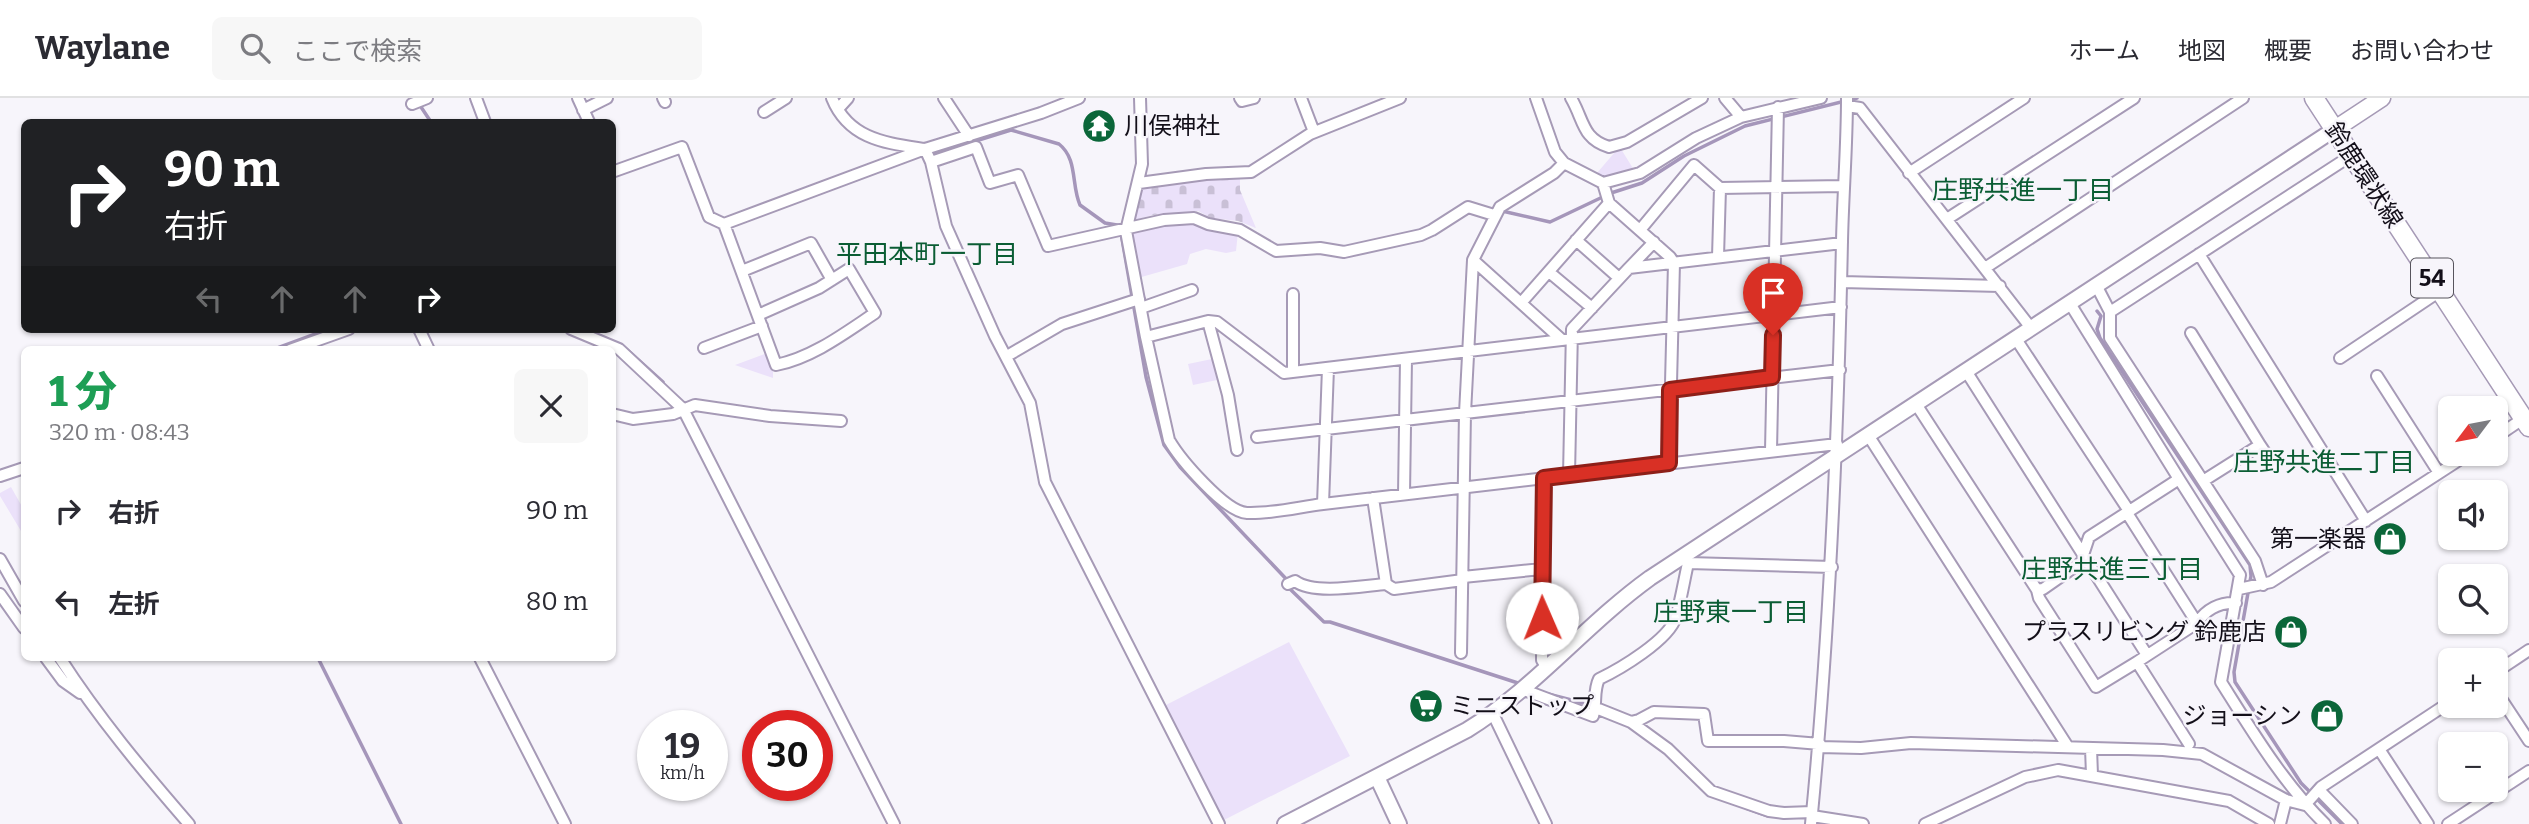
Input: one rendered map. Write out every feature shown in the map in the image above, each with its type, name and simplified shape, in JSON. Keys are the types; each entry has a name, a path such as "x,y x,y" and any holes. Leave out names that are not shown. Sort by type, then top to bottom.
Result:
{"main road":[{"name":"鈴鹿環状線","path":"2314,98 2526,423"},
{"path":"2334,129 2382,98"}],"street":[{"path":"476,98 484,119"},
{"path":"578,98 588,119"},
{"path":"583,110 607,98"},
{"path":"832,98 852,125 878,141 925,149"},
{"path":"838,109 848,98"},
{"path":"944,98 969,136"},
{"path":"1122,229 1139,183 1143,148 1140,98"},
{"path":"1240,98 1242,102 1254,98"},
{"path":"1301,98 1314,132"},
{"path":"1139,183 1206,174 1251,172 1314,132 1400,98"},
{"path":"1536,98 1555,152 1564,163 1605,193 1674,263 1669,463"},
{"path":"1571,98 1587,134 1591,139 1609,147 1627,142 1702,98"},
{"path":"1725,98 1741,117"},
{"path":"1521,303 1576,240 1605,193 1696,138 1741,117 1798,100 1821,98"},
{"path":"1909,173 2024,98"},
{"path":"1947,219 2134,98"},
{"path":"1985,268 2243,98"},
{"path":"724,224 925,149 1076,99"},
{"path":"764,112 778,100"},
{"path":"1811,818 1832,567 1847,102 1860,108 2031,328"},
{"path":"1771,451 1778,107"},
{"path":"1285,824 1493,714 1524,690 1614,606 1686,559 1837,451 1916,404 2334,129"},
{"path":"616,171 682,147 709,217 724,224 742,271 760,321 776,365 787,363 832,341 875,313 849,269 760,321 704,348"},
{"path":"931,162 976,147 990,183 1018,175 1048,246 1164,220 1194,218 1208,224 1240,230 1276,251 1327,249 1344,252 1421,235 1468,207 1497,211"},
{"path":"925,149 931,162 946,226 995,337 1030,403 1050,493 1219,824"},
{"path":"2110,312 2352,155"},
{"path":"1461,653 1465,413 1473,260 1497,211 1554,173 1564,163"},
{"path":"1640,230 1695,164 1720,188 1844,186"},
{"path":"1718,257 1720,188"},
{"path":"1122,229 1126,231 1136,302 1169,440 1178,455 1208,487 1247,513 1771,451 1837,451"},
{"path":"1327,236 1327,249"},
{"path":"1576,240 1619,278"},
{"path":"1569,475 1567,339 1572,330 1654,242"},
{"path":"742,271 811,243 832,280"},
{"path":"1629,268 1842,243"},
{"path":"2199,254 2366,521"},
{"path":"1473,260 1567,339"},
{"path":"1549,271 1592,309"},
{"path":"1842,282 2000,286"},
{"path":"2096,285 2110,312 2110,338 2173,452 2179,479 2240,575 2221,682 2259,741 2306,804 2325,824"},
{"path":"1007,356 1062,324 1136,302 1192,290"},
{"path":"2340,358 2440,291"},
{"path":"1293,294 1293,371"},
{"path":"2069,302 2097,350 2173,452 2203,481 2255,561 2263,585"},
{"path":"1146,337 1208,321 1217,322 1284,373 1841,307"},
{"path":"1208,321 1228,395 1237,450"},
{"path":"320,345 342,333"},
{"path":"581,333 612,346"},
{"path":"2191,333 2273,466"},
{"path":"2016,339 2197,623"},
{"path":"616,348 684,409 894,824"},
{"path":"1404,494 1406,359"},
{"path":"1323,504 1328,368"},
{"path":"1257,438 1840,370"},
{"path":"1966,371 2085,557 2189,744"},
{"path":"2377,376 2439,473"},
{"path":"1916,404 2037,590 2039,598 2096,687 2197,623 2202,616 2222,602 2236,603"},
{"path":"616,415 633,419 673,414 695,405 770,416 841,421"},
{"path":"2508,431 2526,423"},
{"path":"1868,435 2068,747"},
{"path":"2203,481 2260,445"},
{"path":"2239,589 2271,582 2450,466"},
{"path":"0,476 21,469"},
{"path":"1544,478 1542,660 1547,668"},
{"path":"2037,590 2043,589 2085,557 2089,537 2179,479"},
{"path":"1373,498 1386,584"},
{"path":"0,559 21,596"},
{"path":"1686,559 1832,567"},
{"path":"1594,712 1595,688 1599,679 1620,669 1644,652 1675,620 1686,559"},
{"path":"1292,583 1320,588 1386,584 1394,589 1542,569"},
{"path":"0,594 21,624"},
{"path":"2508,664 2529,650"},
{"path":"48,661 63,681 85,697"},
{"path":"62,661 85,697 145,774 189,824"},
{"path":"482,661 565,824"},
{"path":"1524,690 1631,722 1681,759 1711,791 1769,811 1863,824"},
{"path":"2508,709 2529,741"},
{"path":"2306,804 2321,787 2438,710"},
{"path":"1631,722 1654,712 1704,713 1707,741 1784,741 1861,748 1912,743 2068,747 2202,754 2286,800 2306,804"},
{"path":"1493,714 1546,824"},
{"path":"2091,748 2092,775"},
{"path":"2379,749 2428,824"},
{"path":"1925,824 2025,777 2047,770 2070,770 2229,801 2269,824"},
{"path":"2448,824 2529,771"},
{"path":"1377,777 1399,824"},
{"path":"2320,791 2352,824"},
{"path":"2280,824 2286,800"}],"green space":[{"path":"1621,149 1634,170 1607,178 1597,173 1615,152"},
{"path":"1240,176 1240,190 1256,228 1238,221 1211,218 1198,211 1153,215 1135,220 1143,187 1206,177"},
{"path":"1193,220 1238,232 1236,251 1226,253 1206,249 1190,254 1187,264 1138,278 1130,235 1151,225"},
{"path":"767,353 773,378 735,365"},
{"path":"1212,359 1217,380 1193,385 1188,364"},
{"path":"11,487 21,505 21,531 0,496 0,493"},
{"path":"1289,642 1350,756 1222,821 1164,706"}],"waterway":[{"path":"1502,211 1550,222 1611,193 1642,183 1684,156 1745,126 1857,98"},
{"path":"419,104 429,119"},
{"path":"937,153 1011,130 1059,144 1072,165 1080,205 1105,223 1117,225"},
{"path":"1121,233 1146,377 1164,445 1180,467 1290,583 1291,590 1324,622 1521,684"},
{"path":"2097,311 2101,316 2097,329 2100,338 2250,565 2251,576 2234,672 2235,682 2301,783 2342,824"},
{"path":"283,346 318,333"},
{"path":"594,333 623,346 663,382"},
{"path":"320,661 401,824"},
{"path":"1548,694 1587,704"},
{"path":"1746,808 1768,816"}],"place":[{"name":"川俣神社","path":"1099,126"},
{"name":"第一楽器","path":"2390,539"},
{"name":"プラスリビング 鈴鹿店","path":"2291,632"},
{"name":"ミニストップ","path":"1426,706"},
{"name":"ジョーシン","path":"2327,716"}],"district":[{"name":"庄野共進一丁目","path":"2023,190"},
{"name":"平田本町一丁目","path":"927,254"},
{"name":"庄野共進二丁目","path":"2324,462"},
{"name":"庄野共進三丁目","path":"2112,569"},
{"name":"庄野東一丁目","path":"1731,612"}],"route":[{"path":"1542,618 1544,478 1669,463 1670,390 1772,377 1773,335"}]}
